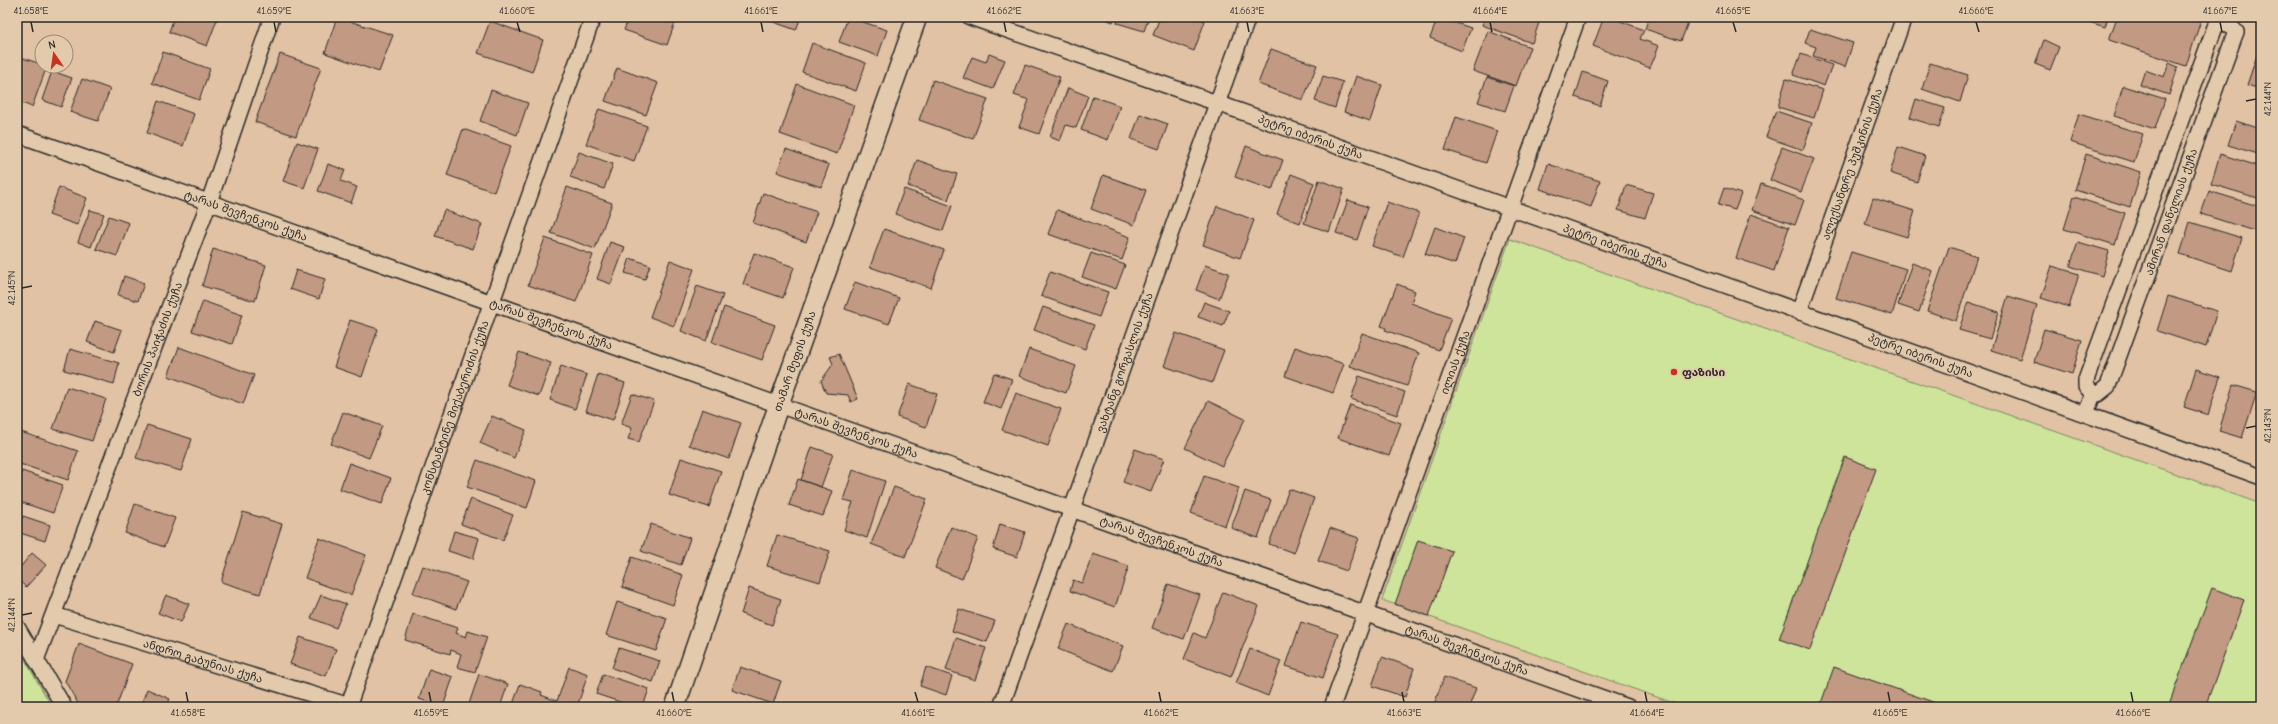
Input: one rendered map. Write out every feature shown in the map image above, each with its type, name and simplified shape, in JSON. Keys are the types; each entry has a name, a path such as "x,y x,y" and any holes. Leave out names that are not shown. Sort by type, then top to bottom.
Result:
{"street":[{"name":"ბორის პაიჭაძის ქუჩა","path":"36,660 209,202 272,17"},
{"name":"კონსტანტინე მიქაბერიძის ქუჩა","path":"350,706 593,17"},
{"name":"თამარ მეფის ქუჩა","path":"675,707 779,404 917,17"},
{"name":"პეტრე იბერის ქუჩა","path":"970,17 1217,103 2261,477"},
{"name":"ვახტანგ გორგასლის ქუჩა","path":"1001,707 1248,17"},
{"name":"ილიას ქუჩა","path":"1332,707 1578,17"},
{"name":"ალექსანდრე პუშკინის ქუჩა","path":"1800,312 1904,17"},
{"name":"ამირან დანელიას ქუჩა","path":"2228,20 2236,32 2108,386 2098,394 2093,394 2086,386 2086,380 2215,27 2218,24 2228,20"},
{"name":"ტარას შევჩენკოს ქუჩა","path":"17,134 1628,707"},
{"path":"2086,414 2093,394"},
{"name":"ანდრო გაბუნიას ქუჩა","path":"54,615 350,706"},
{"path":"17,627 64,707"}],"green space":[{"name":"ფაზისი","path":"1510,239 2261,504 2261,707 1685,707 1382,600"},
{"path":"17,646 52,707 17,707"}],"building":[{"path":"174,17 218,17 207,46 169,32"},
{"path":"337,17 393,35 379,72 325,53"},
{"path":"629,17 677,17 667,45 624,30"},
{"path":"766,17 801,17 796,30 765,19"},
{"path":"848,17 887,30 878,56 839,42"},
{"path":"1100,17 1115,17 1113,22"},
{"path":"1119,17 1149,17 1144,31 1117,23"},
{"path":"1160,17 1195,17 1205,21 1194,51 1153,35"},
{"path":"1438,17 1471,28 1462,51 1430,38"},
{"path":"1485,17 1533,17 1540,20 1532,43 1482,25"},
{"path":"1604,17 1610,17 1644,30 1640,39 1659,46 1650,68 1593,46"},
{"path":"1649,17 1690,17 1681,41 1645,29"},
{"path":"2084,17 2108,17 2105,27 2083,20"},
{"path":"2117,17 2141,17 2155,22 2157,17 2191,17 2201,20 2186,66 2109,40"},
{"path":"490,21 543,40 532,72 478,53"},
{"path":"1810,29 1853,43 1845,67 1813,56 1816,47 1805,43"},
{"path":"1488,31 1530,47 1516,86 1473,71"},
{"path":"2044,40 2059,47 2050,70 2035,64"},
{"path":"812,43 866,63 856,91 802,72"},
{"path":"1271,49 1317,65 1303,100 1258,84"},
{"path":"163,52 210,69 199,100 152,83"},
{"path":"2258,52 2261,53 2261,89 2247,85"},
{"path":"280,54 321,68 296,136 255,122"},
{"path":"989,54 1005,60 993,89 963,78 972,57 986,62"},
{"path":"1801,54 1832,65 1824,86 1793,75"},
{"path":"20,57 34,62 34,74 44,74 32,107 17,101 17,65"},
{"path":"1930,63 1968,75 1960,102 1922,89"},
{"path":"2169,63 2178,67 2169,95 2140,85 2145,70 2164,77"},
{"path":"1025,65 1060,77 1039,134 1019,127 1029,100 1014,95"},
{"path":"617,68 658,83 646,115 605,101"},
{"path":"1583,72 1608,81 1600,106 1575,97"},
{"path":"51,74 61,74 72,78 61,107 42,100"},
{"path":"1323,76 1343,82 1335,108 1315,101"},
{"path":"1356,76 1382,85 1370,121 1344,112"},
{"path":"1487,77 1514,86 1505,111 1478,102"},
{"path":"82,79 110,89 98,121 70,112"},
{"path":"1786,79 1823,90 1814,118 1778,107"},
{"path":"933,80 988,99 973,139 919,120"},
{"path":"797,84 854,105 837,154 780,134"},
{"path":"2123,86 2165,99 2155,129 2114,116"},
{"path":"1068,88 1088,96 1076,128 1066,125 1060,141 1050,137"},
{"path":"491,90 528,103 517,135 480,121"},
{"path":"1093,96 1120,106 1108,140 1081,130"},
{"path":"1916,99 1945,108 1939,127 1910,118"},
{"path":"158,101 194,114 183,146 147,133"},
{"path":"599,109 647,126 634,161 586,144"},
{"path":"1776,111 1812,123 1803,150 1766,137"},
{"path":"1140,114 1168,124 1159,149 1131,139"},
{"path":"2079,114 2143,134 2134,162 2070,142"},
{"path":"1456,117 1497,131 1486,163 1445,150"},
{"path":"2236,121 2261,129 2261,145 2258,154 2228,145"},
{"path":"463,129 511,146 494,192 447,175"},
{"path":"297,142 318,149 304,188 283,181"},
{"path":"1246,146 1283,160 1272,190 1235,177"},
{"path":"1782,147 1814,159 1801,192 1770,180"},
{"path":"1898,147 1925,156 1917,182 1890,173"},
{"path":"786,149 829,165 821,187 777,172"},
{"path":"579,152 613,164 604,189 570,177"},
{"path":"2086,154 2141,172 2130,207 2075,190"},
{"path":"2220,154 2261,167 2261,199 2211,184"},
{"path":"917,160 957,174 948,200 908,186"},
{"path":"328,164 345,170 341,181 357,187 351,203 318,191"},
{"path":"1548,164 1600,181 1591,207 1540,189"},
{"path":"1291,174 1314,183 1300,223 1277,214"},
{"path":"1103,175 1146,190 1134,225 1091,209"},
{"path":"1319,180 1344,189 1329,232 1304,223"},
{"path":"1761,184 1804,200 1795,225 1752,210"},
{"path":"1626,185 1653,193 1645,218 1618,210"},
{"path":"59,187 87,198 77,225 49,215"},
{"path":"567,187 612,203 595,249 551,233"},
{"path":"1724,188 1741,194 1735,210 1718,205"},
{"path":"904,189 952,206 943,231 895,214"},
{"path":"2209,191 2261,207 2261,222 2258,232 2201,214"},
{"path":"763,193 817,212 806,242 753,223"},
{"path":"2074,197 2125,213 2115,245 2064,229"},
{"path":"1873,198 1915,211 1907,237 1865,224"},
{"path":"1348,200 1368,207 1357,240 1336,233"},
{"path":"1387,202 1419,213 1403,257 1372,246"},
{"path":"1217,206 1254,220 1240,258 1203,245"},
{"path":"90,210 104,214 91,247 78,242"},
{"path":"444,210 482,224 473,249 435,236"},
{"path":"1057,210 1130,237 1122,260 1048,234"},
{"path":"1751,214 1789,227 1774,271 1736,258"},
{"path":"109,216 129,223 117,256 96,249"},
{"path":"2190,222 2242,238 2232,271 2180,254"},
{"path":"1435,227 1464,238 1455,264 1425,254"},
{"path":"884,229 944,250 931,288 870,267"},
{"path":"545,238 593,255 576,302 528,285"},
{"path":"610,242 625,247 611,284 597,279"},
{"path":"2078,242 2109,251 2102,276 2070,266"},
{"path":"1949,247 1977,256 1956,321 1927,311"},
{"path":"213,249 266,265 255,301 202,286"},
{"path":"1851,252 1906,269 1892,315 1836,298"},
{"path":"754,253 794,267 783,298 743,284"},
{"path":"1091,253 1125,265 1116,289 1082,277"},
{"path":"630,258 650,265 645,279 625,273"},
{"path":"670,260 694,269 674,326 650,317"},
{"path":"1912,263 1933,271 1919,312 1898,305"},
{"path":"1205,265 1229,273 1219,299 1196,290"},
{"path":"2052,266 2079,274 2069,307 2041,298"},
{"path":"296,270 325,279 319,299 290,289"},
{"path":"1050,272 1108,292 1099,317 1041,296"},
{"path":"124,276 144,283 138,301 118,295"},
{"path":"855,282 899,298 889,324 845,309"},
{"path":"1397,284 1415,291 1411,303 1451,318 1439,350 1385,330 1386,328 1381,326"},
{"path":"697,286 723,295 706,341 681,331"},
{"path":"2008,296 2037,305 2020,359 1991,350"},
{"path":"2168,296 2217,311 2206,347 2157,331"},
{"path":"203,301 242,315 232,344 192,331"},
{"path":"1204,302 1229,311 1223,326 1198,317"},
{"path":"1968,302 1999,312 1990,339 1959,330"},
{"path":"724,307 775,325 762,360 712,342"},
{"path":"1043,307 1094,325 1085,349 1034,330"},
{"path":"350,320 378,329 362,377 334,367"},
{"path":"95,321 122,330 114,352 87,342"},
{"path":"2044,329 2082,340 2072,374 2034,362"},
{"path":"1176,333 1224,350 1212,383 1164,366"},
{"path":"1362,333 1419,353 1407,386 1350,366"},
{"path":"179,347 254,375 243,404 168,376"},
{"path":"1295,347 1344,364 1333,393 1285,376"},
{"path":"70,349 119,363 114,384 64,370"},
{"path":"1029,349 1076,366 1066,393 1019,376"},
{"path":"519,352 551,363 539,396 507,385"},
{"path":"839,354 858,399 851,402 848,395 826,393 821,381 833,364 830,357"},
{"path":"561,366 587,375 575,409 550,400"},
{"path":"2196,369 2220,377 2208,415 2184,407"},
{"path":"994,373 1012,379 1001,409 983,402"},
{"path":"598,374 625,383 613,420 586,411"},
{"path":"1359,376 1405,392 1397,415 1351,399"},
{"path":"909,384 937,394 926,427 897,417"},
{"path":"2233,385 2257,392 2242,438 2219,431"},
{"path":"67,387 106,399 92,441 53,429"},
{"path":"1016,393 1061,409 1048,446 1002,430"},
{"path":"632,394 654,401 639,442 628,439 632,428 621,424"},
{"path":"2261,396 2261,413 2256,411"},
{"path":"1208,401 1245,419 1222,466 1185,448"},
{"path":"1350,405 1401,423 1389,456 1338,438"},
{"path":"702,409 741,423 729,459 689,445"},
{"path":"343,412 382,426 369,458 331,444"},
{"path":"492,416 526,430 514,458 480,443"},
{"path":"147,425 192,439 181,471 136,458"},
{"path":"21,432 78,451 68,480 17,463 17,444"},
{"path":"812,447 833,454 821,487 801,480"},
{"path":"1135,449 1164,459 1151,492 1123,482"},
{"path":"1845,457 1876,469 1810,650 1779,639"},
{"path":"681,458 721,471 709,507 669,495"},
{"path":"477,460 536,481 527,508 467,487"},
{"path":"349,463 391,478 382,504 340,489"},
{"path":"853,470 885,481 867,538 844,530 853,502 843,500"},
{"path":"22,471 63,485 53,513 17,501 17,485"},
{"path":"1204,476 1239,488 1225,526 1191,513"},
{"path":"798,479 832,491 823,516 789,505"},
{"path":"894,487 927,499 905,557 871,544"},
{"path":"1289,489 1314,498 1294,553 1269,544"},
{"path":"1245,491 1271,500 1258,538 1231,528"},
{"path":"471,499 513,515 503,540 461,524"},
{"path":"135,504 175,518 164,547 125,533"},
{"path":"243,512 282,524 260,594 221,582"},
{"path":"23,516 50,525 45,541 17,532"},
{"path":"651,524 690,538 681,565 641,551"},
{"path":"1000,524 1025,532 1017,557 993,549"},
{"path":"951,527 978,538 962,579 935,568"},
{"path":"1330,528 1359,538 1347,571 1318,561"},
{"path":"454,531 479,538 473,559 448,551"},
{"path":"777,535 830,551 820,582 767,566"},
{"path":"319,538 366,555 351,595 305,578"},
{"path":"1418,540 1452,551 1429,616 1395,604"},
{"path":"32,553 46,565 26,587 17,579 17,571"},
{"path":"1093,554 1129,566 1115,607 1070,591 1073,580 1082,583"},
{"path":"632,557 683,575 673,605 622,587"},
{"path":"423,566 467,582 456,609 413,593"},
{"path":"1168,584 1200,595 1184,639 1152,628"},
{"path":"749,588 781,599 772,625 741,614"},
{"path":"2212,588 2244,600 2205,707 2168,707"},
{"path":"1223,592 1259,606 1231,677 1184,659 1194,633 1205,638"},
{"path":"166,595 189,604 181,622 158,613"},
{"path":"321,595 346,604 336,628 311,618"},
{"path":"617,602 667,618 656,651 606,635"},
{"path":"959,609 995,621 987,642 952,631"},
{"path":"413,614 458,628 456,633 466,637 468,631 487,637 475,672 457,667 461,654 451,650 450,654 405,640"},
{"path":"1301,622 1338,634 1323,678 1286,666"},
{"path":"1068,624 1123,646 1113,671 1058,649"},
{"path":"300,637 336,649 326,676 290,664"},
{"path":"956,638 986,648 975,680 946,670"},
{"path":"79,644 132,664 116,707 80,707 65,681"},
{"path":"619,648 660,661 653,682 612,668"},
{"path":"1250,649 1281,661 1268,696 1236,683"},
{"path":"1382,657 1414,668 1405,697 1372,686"},
{"path":"569,667 588,674 577,707 512,707 520,684 542,692 541,695 557,701"},
{"path":"740,667 781,681 773,704 732,690"},
{"path":"926,667 952,676 946,695 920,686"},
{"path":"1834,667 1947,707 1822,707 1820,706"},
{"path":"429,669 453,677 443,707 419,699"},
{"path":"479,674 508,684 500,707 468,707"},
{"path":"603,674 649,689 643,707 635,707 596,694"},
{"path":"1444,677 1476,688 1469,707 1433,707"},
{"path":"147,689 170,699 166,707 140,707"},
{"path":"874,702 891,707 873,707"}],"place":[{"name":"ფაზისი","path":"1674,372"}]}
